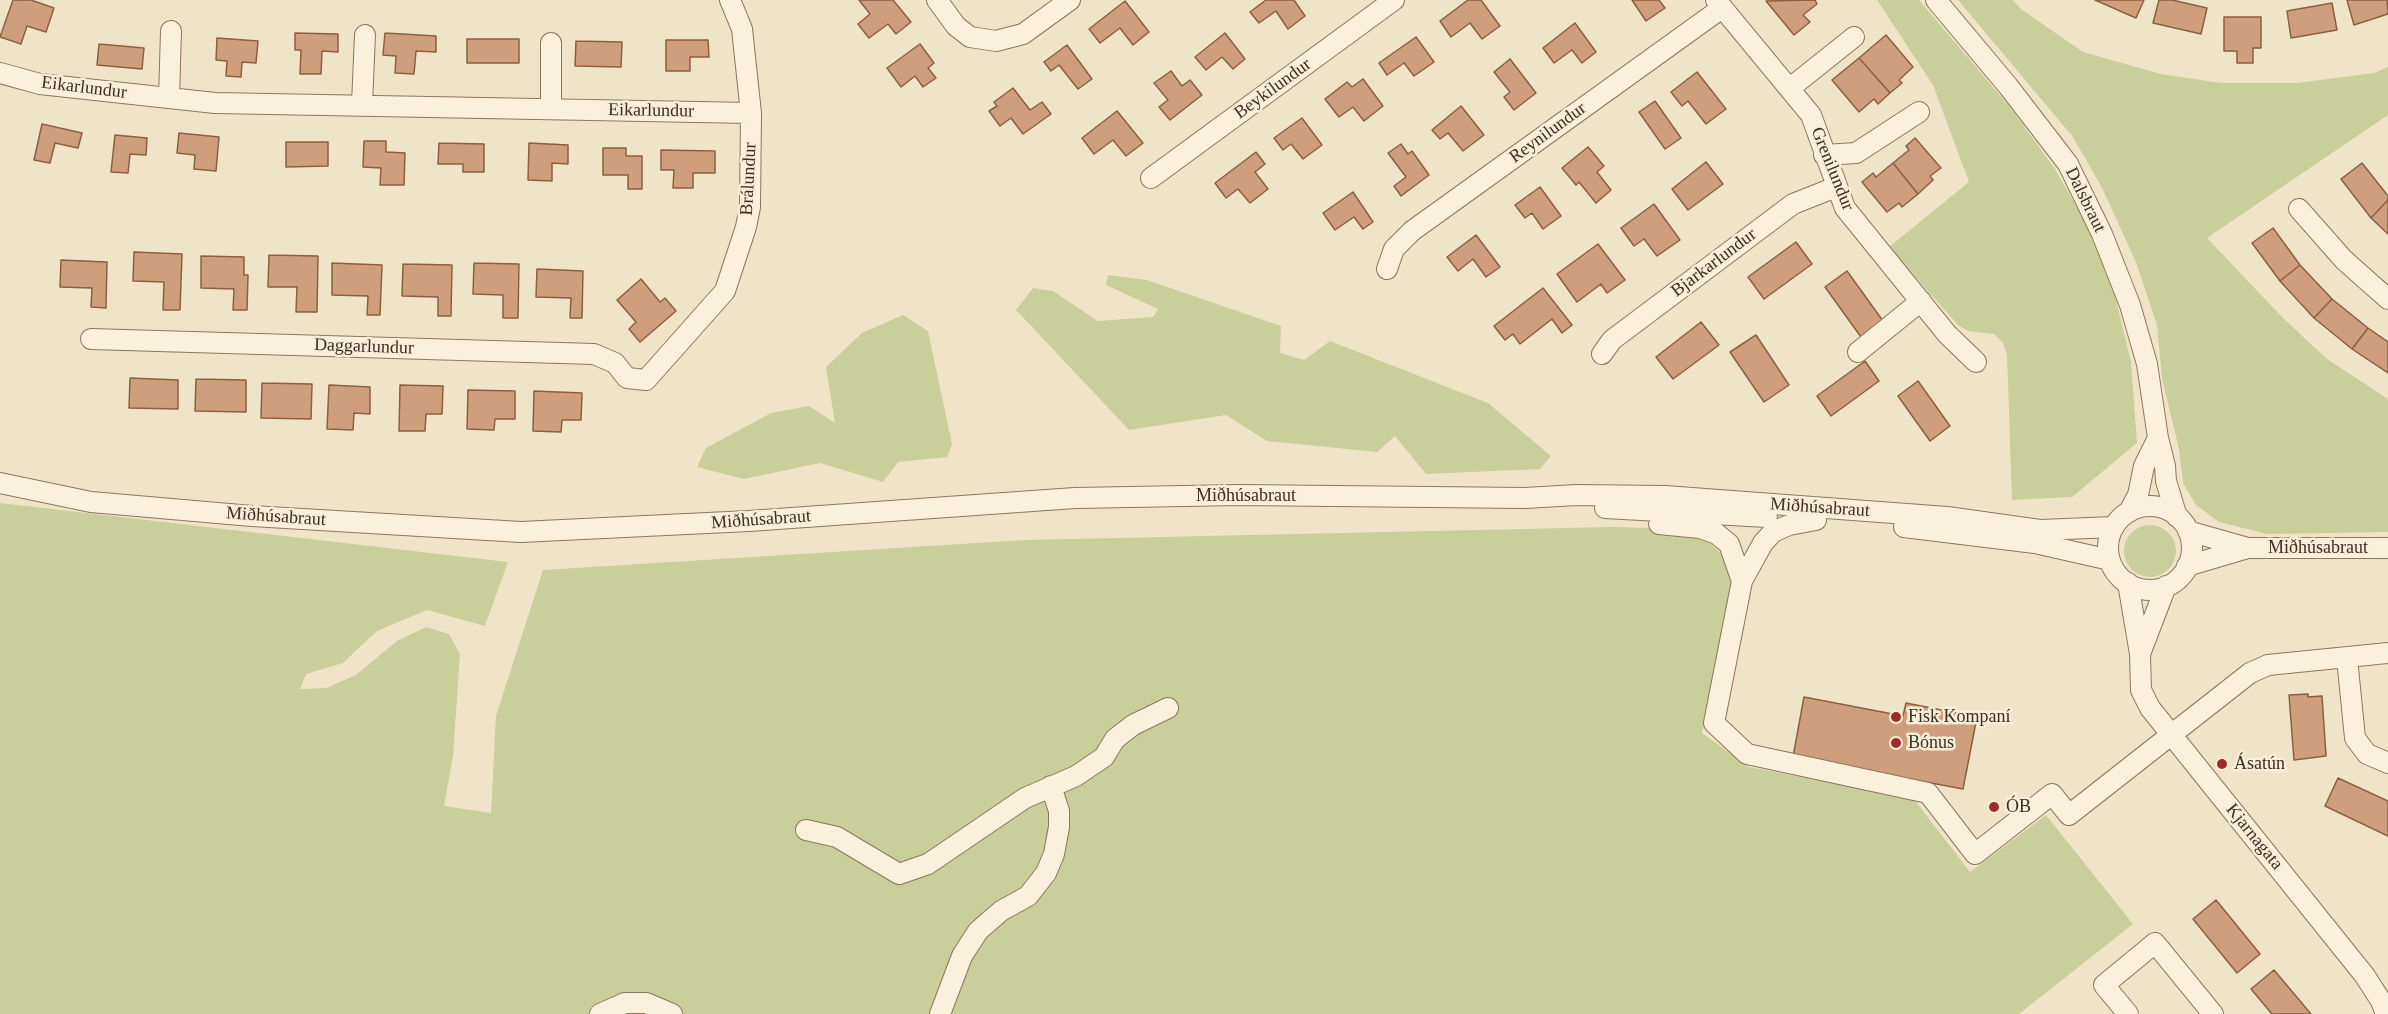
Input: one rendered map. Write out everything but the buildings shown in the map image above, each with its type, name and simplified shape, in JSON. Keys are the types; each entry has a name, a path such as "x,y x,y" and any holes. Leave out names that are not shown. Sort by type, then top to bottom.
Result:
{"street":[{"name":"Brálundur","path":"627,378 640,381 652,377 725,291 734,271 750,207 751,113 742,28 730,0"},
{"path":"937,0 956,26 970,37 996,41 1023,34 1070,0"},
{"name":"Beykilundur","path":"1151,178 1394,0"},
{"name":"Dalsbraut","path":"1936,0 2008,86 2068,164 2102,234 2130,305 2147,364 2166,481 2183,524"},
{"name":"Grenilundur","path":"1719,4 1810,115 1845,208 1947,334 1976,362"},
{"name":"Reynilundur","path":"1388,269 1394,249 1412,231 1719,4"},
{"path":"169,98 171,31"},
{"path":"362,104 364,35"},
{"path":"1790,88 1854,38"},
{"path":"551,43 551,109"},
{"name":"Eikarlundur","path":"0,73 40,84 215,103 751,113"},
{"path":"1824,155 1856,153 1919,112"},
{"name":"Bjarkarlundur","path":"1602,354 1612,340 1785,210 1806,198 1836,187"},
{"path":"2299,209 2344,260 2388,299"},
{"path":"1858,352 1921,301"},
{"name":"Daggarlundur","path":"91,339 594,354 615,363 627,378"},
{"path":"2129,512 2140,507 2153,506 2166,509 2183,524 2192,548 2187,566 2178,578 2166,586 2146,590 2128,583 2118,575 2110,560 2108,549 2114,527 2129,512 2138,495 2145,466 2158,438"},
{"name":"Miðhúsabraut","path":"0,483 91,502 252,516 521,532 749,521 1075,498 1239,495 1525,498 1576,495 1665,496 1947,517 2040,530 2114,527"},
{"name":"Miðhúsabraut","path":"1525,498 1592,507 1816,520 1941,531 2076,550 2110,560"},
{"path":"1592,507 1624,517 1700,528 1717,534 1729,544 1742,581"},
{"path":"1816,520 1789,525 1773,532 1763,543 1742,581 1714,723 1747,754 1928,793 1975,854 2052,794 2069,816 2250,673 2268,665 2388,652"},
{"name":"Miðhúsabraut","path":"2183,524 2248,548"},
{"name":"Miðhúsabraut","path":"2187,566 2248,548 2388,548"},
{"name":"Kjarnagata","path":"2128,583 2140,654 2141,690 2150,708 2365,976 2381,1001 2386,1014"},
{"name":"Kjarnagata","path":"2140,654 2166,586"},
{"path":"2347,658 2355,738 2367,754 2388,762"},
{"path":"806,830 837,837 899,874 928,864 1026,798 1076,776 1104,757 1115,740 1133,725 1168,708"},
{"path":"940,1014 962,956 978,931 1002,910 1028,896 1046,873 1054,854 1059,827 1059,811 1051,786"},
{"path":"2128,1014 2104,985 2156,943 2213,1014"},
{"path":"600,1014 625,1003 646,1003 672,1014"}],"green space":[{"path":"1877,0 1919,0 2010,107 2055,169 2083,218 2113,288 2131,362 2137,443 2072,497 2012,500 2007,354 2002,342 1994,334 1968,331 1958,325 1889,247 1969,182 1933,85"},
{"path":"1958,0 2013,0 2021,9 2083,52 2161,74 2221,83 2297,83 2374,73 2388,67 2388,115 2207,238 2283,318 2327,359 2388,399 2388,532 2267,534 2219,522 2196,505 2183,483 2179,449 2162,379 2157,325 2136,262 2103,190 2073,137"},
{"path":"1108,275 1147,280 1281,326 1280,353 1304,360 1330,341 1488,403 1551,456 1540,469 1426,474 1395,436 1377,452 1267,441 1226,415 1129,430 1016,310 1033,288 1053,291 1098,321 1153,317 1158,309 1106,285"},
{"path":"903,315 928,331 952,444 947,457 898,462 883,482 820,463 744,479 697,467 706,448 771,413 809,406 835,423 826,367 862,333"},
{"path":"0,503 508,562 485,626 427,610 377,631 343,663 306,674 300,689 326,688 356,675 397,641 426,627 449,634 460,654 453,756 444,806 491,813 496,716 543,570 1025,540 1612,527 1654,528 1705,538 1725,558 1735,593 1702,733 1749,767 1913,798 1970,872 2046,815 2133,924 2019,1014 0,1014"},
{"path":"2145,525 2155,525 2169,532 2176,551 2169,570 2155,577 2145,577 2135,573 2128,566 2124,556 2124,546 2128,536 2135,529"}],"place":[{"name":"Fisk Kompaní","path":"1896,717"},
{"name":"Bónus","path":"1896,743"},
{"name":"Ásatún","path":"2222,764"},
{"name":"ÓB","path":"1994,807"}]}
